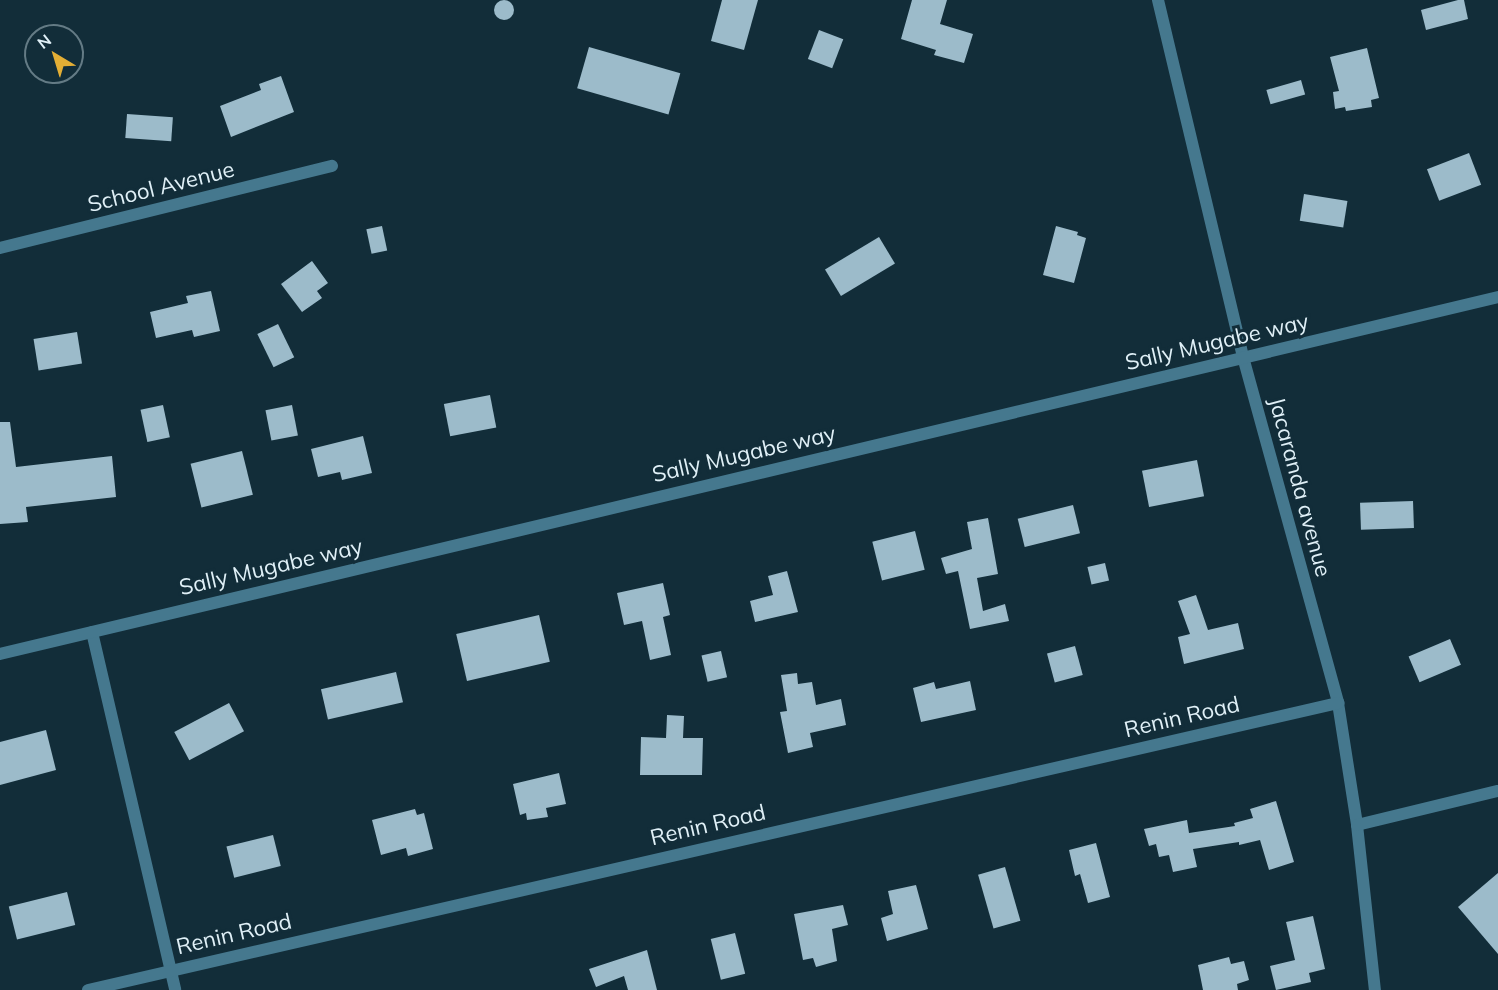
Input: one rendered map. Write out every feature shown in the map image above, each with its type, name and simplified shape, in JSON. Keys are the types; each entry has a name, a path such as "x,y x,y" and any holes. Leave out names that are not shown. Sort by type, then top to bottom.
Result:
{"street":[{"name":"Jacaranda avenue","path":"1158,0 1243,357 1338,703 1357,825 1375,990"},
{"name":"School Avenue","path":"0,248 332,166"},
{"name":"Sally Mugabe way","path":"0,654 1498,297"},
{"path":"92,632 175,990"},
{"name":"Renin Road","path":"88,990 1338,703"},
{"path":"1357,825 1498,792"}],"building":[{"path":"504,0 511,3 514,10 511,17 504,20 497,17 494,10 497,3"},
{"path":"722,0 758,0 744,50 711,41"},
{"path":"912,0 947,0 940,24 973,34 964,63 934,55 936,50 901,39"},
{"path":"1464,0 1468,19 1426,30 1421,10"},
{"path":"819,30 843,39 832,68 808,59"},
{"path":"589,47 680,73 668,115 577,88"},
{"path":"1367,48 1379,98 1371,100 1372,107 1346,111 1345,107 1335,109 1333,92 1339,91 1330,57"},
{"path":"281,76 294,112 231,137 220,106 261,90 259,84"},
{"path":"1301,80 1305,94 1271,104 1266,90"},
{"path":"127,114 173,117 171,141 125,138"},
{"path":"1469,153 1481,185 1439,201 1427,169"},
{"path":"1304,194 1347,201 1343,228 1300,221"},
{"path":"382,226 387,250 372,254 366,229"},
{"path":"1056,226 1078,232 1077,235 1086,238 1074,283 1043,275"},
{"path":"879,237 895,264 841,296 825,269"},
{"path":"312,261 328,283 317,291 322,298 302,312 281,284"},
{"path":"211,291 220,331 194,337 192,330 156,338 150,312 188,303 186,296"},
{"path":"278,324 294,357 274,367 257,334"},
{"path":"77,332 82,364 39,370 34,339"},
{"path":"490,395 496,427 450,436 444,404"},
{"path":"163,405 170,437 147,442 141,410"},
{"path":"292,405 298,435 271,441 265,410"},
{"path":"0,422 10,422 16,467 112,456 116,497 26,507 28,522 0,524"},
{"path":"363,436 372,473 342,480 340,472 318,477 311,449"},
{"path":"242,451 253,495 201,507 191,464"},
{"path":"1197,460 1204,496 1149,507 1142,471"},
{"path":"1413,501 1414,528 1361,530 1360,503"},
{"path":"1073,505 1080,533 1025,547 1018,519"},
{"path":"988,518 998,574 977,578 983,611 1005,604 1009,621 970,629 958,571 946,574 941,558 972,549 967,522"},
{"path":"915,531 925,570 882,580 872,542"},
{"path":"1105,563 1109,581 1092,585 1087,567"},
{"path":"787,571 798,612 755,622 750,601 773,595 768,576"},
{"path":"663,583 670,615 663,617 671,655 650,660 642,621 624,625 617,593"},
{"path":"1196,595 1208,630 1238,623 1244,649 1184,664 1178,637 1190,634 1178,601"},
{"path":"539,615 550,662 467,681 456,634"},
{"path":"1450,639 1461,665 1420,682 1409,657"},
{"path":"1075,646 1083,675 1055,682 1047,654"},
{"path":"721,651 727,677 708,682 702,655"},
{"path":"396,672 403,702 328,720 321,689"},
{"path":"797,673 798,684 812,682 816,705 841,699 846,725 810,733 813,747 788,753 780,712 787,711 781,675"},
{"path":"970,681 976,710 921,722 913,688 934,682 936,689"},
{"path":"229,703 244,731 189,760 174,732"},
{"path":"667,715 684,716 683,738 703,738 702,775 640,775 641,737 666,738"},
{"path":"46,730 56,770 0,785 0,742"},
{"path":"559,773 566,804 546,808 548,817 527,820 526,813 520,815 513,784"},
{"path":"1276,801 1294,862 1269,870 1260,840 1239,845 1239,842 1193,849 1197,867 1173,872 1169,855 1159,857 1156,844 1149,846 1144,829 1187,820 1189,833 1235,826 1234,823 1253,818 1250,809"},
{"path":"415,809 417,815 424,813 433,849 408,856 406,848 381,855 372,820"},
{"path":"273,835 281,866 234,878 226,847"},
{"path":"1096,843 1110,897 1088,903 1080,874 1075,876 1069,850"},
{"path":"1005,867 1020,921 994,929 978,875"},
{"path":"1498,873 1498,954 1458,907"},
{"path":"916,885 928,929 887,941 881,918 893,914 888,891"},
{"path":"67,892 75,925 17,940 9,907"},
{"path":"843,905 848,925 832,929 837,961 816,967 813,958 803,960 794,914"},
{"path":"1313,916 1325,969 1309,973 1311,982 1276,990 1270,966 1295,960 1286,922"},
{"path":"735,933 745,974 721,980 711,939"},
{"path":"647,950 657,990 628,990 624,976 596,987 589,969"},
{"path":"1229,957 1231,964 1244,961 1249,980 1237,984 1238,990 1203,990 1198,965"}]}
